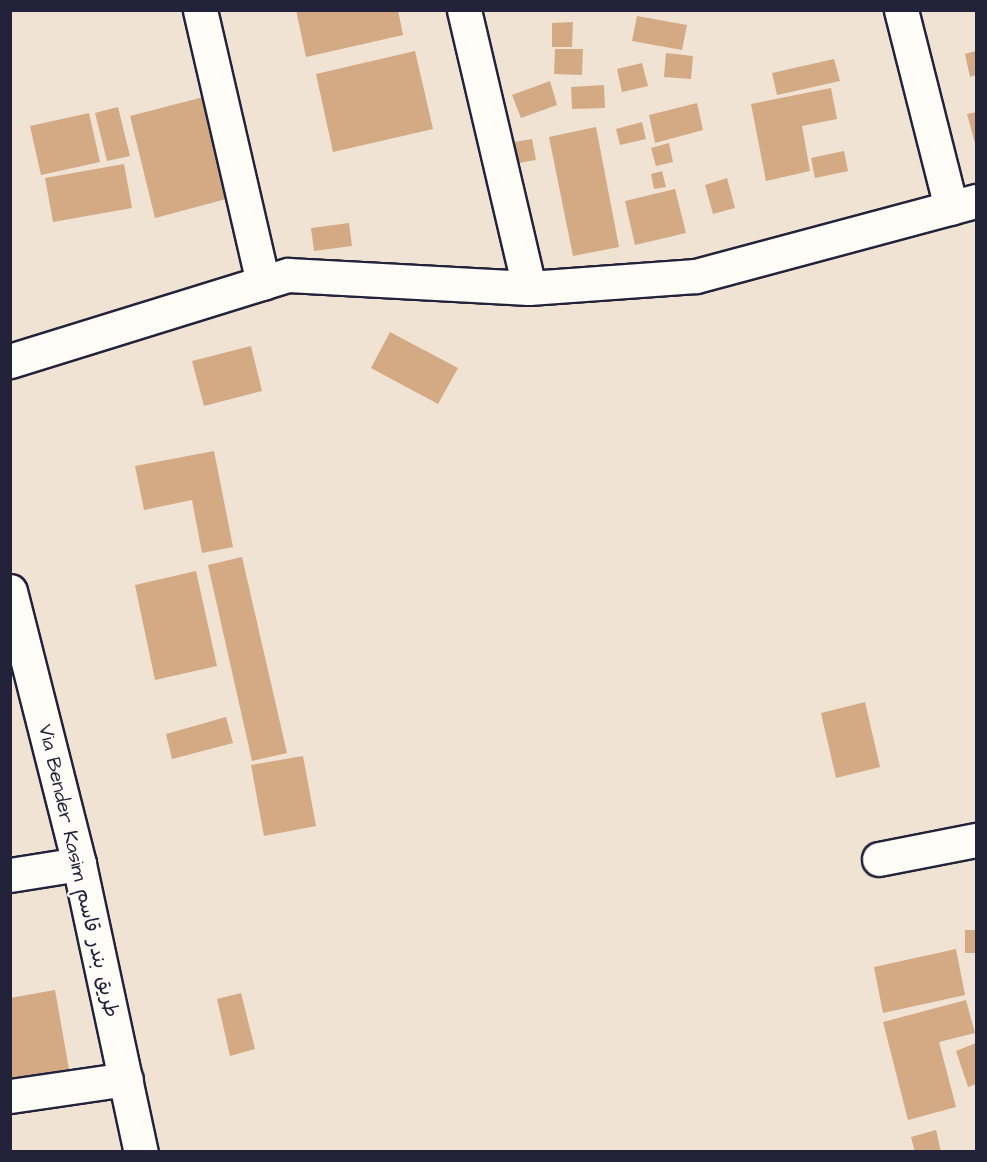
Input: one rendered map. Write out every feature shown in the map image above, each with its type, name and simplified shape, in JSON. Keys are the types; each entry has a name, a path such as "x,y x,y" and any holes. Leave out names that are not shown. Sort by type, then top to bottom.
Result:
{"street":[{"path":"200,10 263,283"},
{"path":"464,10 529,288"},
{"path":"10,361 288,275 529,288 696,276 964,205 900,10"},
{"name":"Via Bender Kasim طريق بندر قاسم","path":"10,591 19,666 79,864 141,1152"},
{"path":"879,859 976,840"},
{"path":"10,875 79,864"},
{"path":"10,1096 126,1079"}],"building":[{"path":"296,10 398,10 403,35 306,57"},
{"path":"637,16 687,25 682,50 632,41"},
{"path":"573,22 572,47 552,47 552,23"},
{"path":"555,49 583,49 582,75 554,74"},
{"path":"415,51 433,129 333,152 316,74"},
{"path":"976,51 976,75 970,77 965,54"},
{"path":"666,53 693,56 691,79 664,77"},
{"path":"834,59 840,81 777,95 772,73"},
{"path":"642,63 648,86 622,92 617,69"},
{"path":"550,81 557,105 521,118 512,95"},
{"path":"604,85 605,108 572,109 571,87"},
{"path":"831,88 837,119 802,126 810,171 766,181 751,104"},
{"path":"219,93 245,194 155,218 130,116"},
{"path":"697,103 703,130 655,143 649,115"},
{"path":"118,107 130,156 107,161 95,113"},
{"path":"976,112 976,147 967,114"},
{"path":"89,113 100,162 41,175 30,126"},
{"path":"642,122 646,139 620,145 616,129"},
{"path":"596,127 619,247 573,256 549,137"},
{"path":"532,139 536,160 513,164 509,143"},
{"path":"669,143 673,162 656,166 651,148"},
{"path":"844,151 848,171 815,178 811,158"},
{"path":"124,164 132,208 53,222 45,178"},
{"path":"662,171 666,187 654,189 651,174"},
{"path":"727,178 735,208 713,214 705,185"},
{"path":"675,189 686,233 635,245 625,201"},
{"path":"349,223 352,246 314,251 311,228"},
{"path":"390,332 458,368 438,404 371,368"},
{"path":"251,346 262,391 204,406 192,361"},
{"path":"214,451 233,547 202,553 192,500 144,510 135,466"},
{"path":"242,557 287,753 252,761 208,565"},
{"path":"196,571 217,666 155,680 135,585"},
{"path":"865,702 880,767 836,778 821,713"},
{"path":"226,717 233,743 172,759 166,734"},
{"path":"303,756 316,826 264,836 251,765"},
{"path":"965,930 976,930 976,953 965,953"},
{"path":"956,949 965,995 883,1013 874,967"},
{"path":"55,990 69,1069 10,1079 10,998"},
{"path":"241,993 255,1049 230,1056 217,999"},
{"path":"966,1000 975,1033 939,1042 956,1107 908,1120 883,1022"},
{"path":"976,1043 976,1084 968,1087 956,1051"},
{"path":"936,1130 941,1152 915,1152 911,1137"}]}
